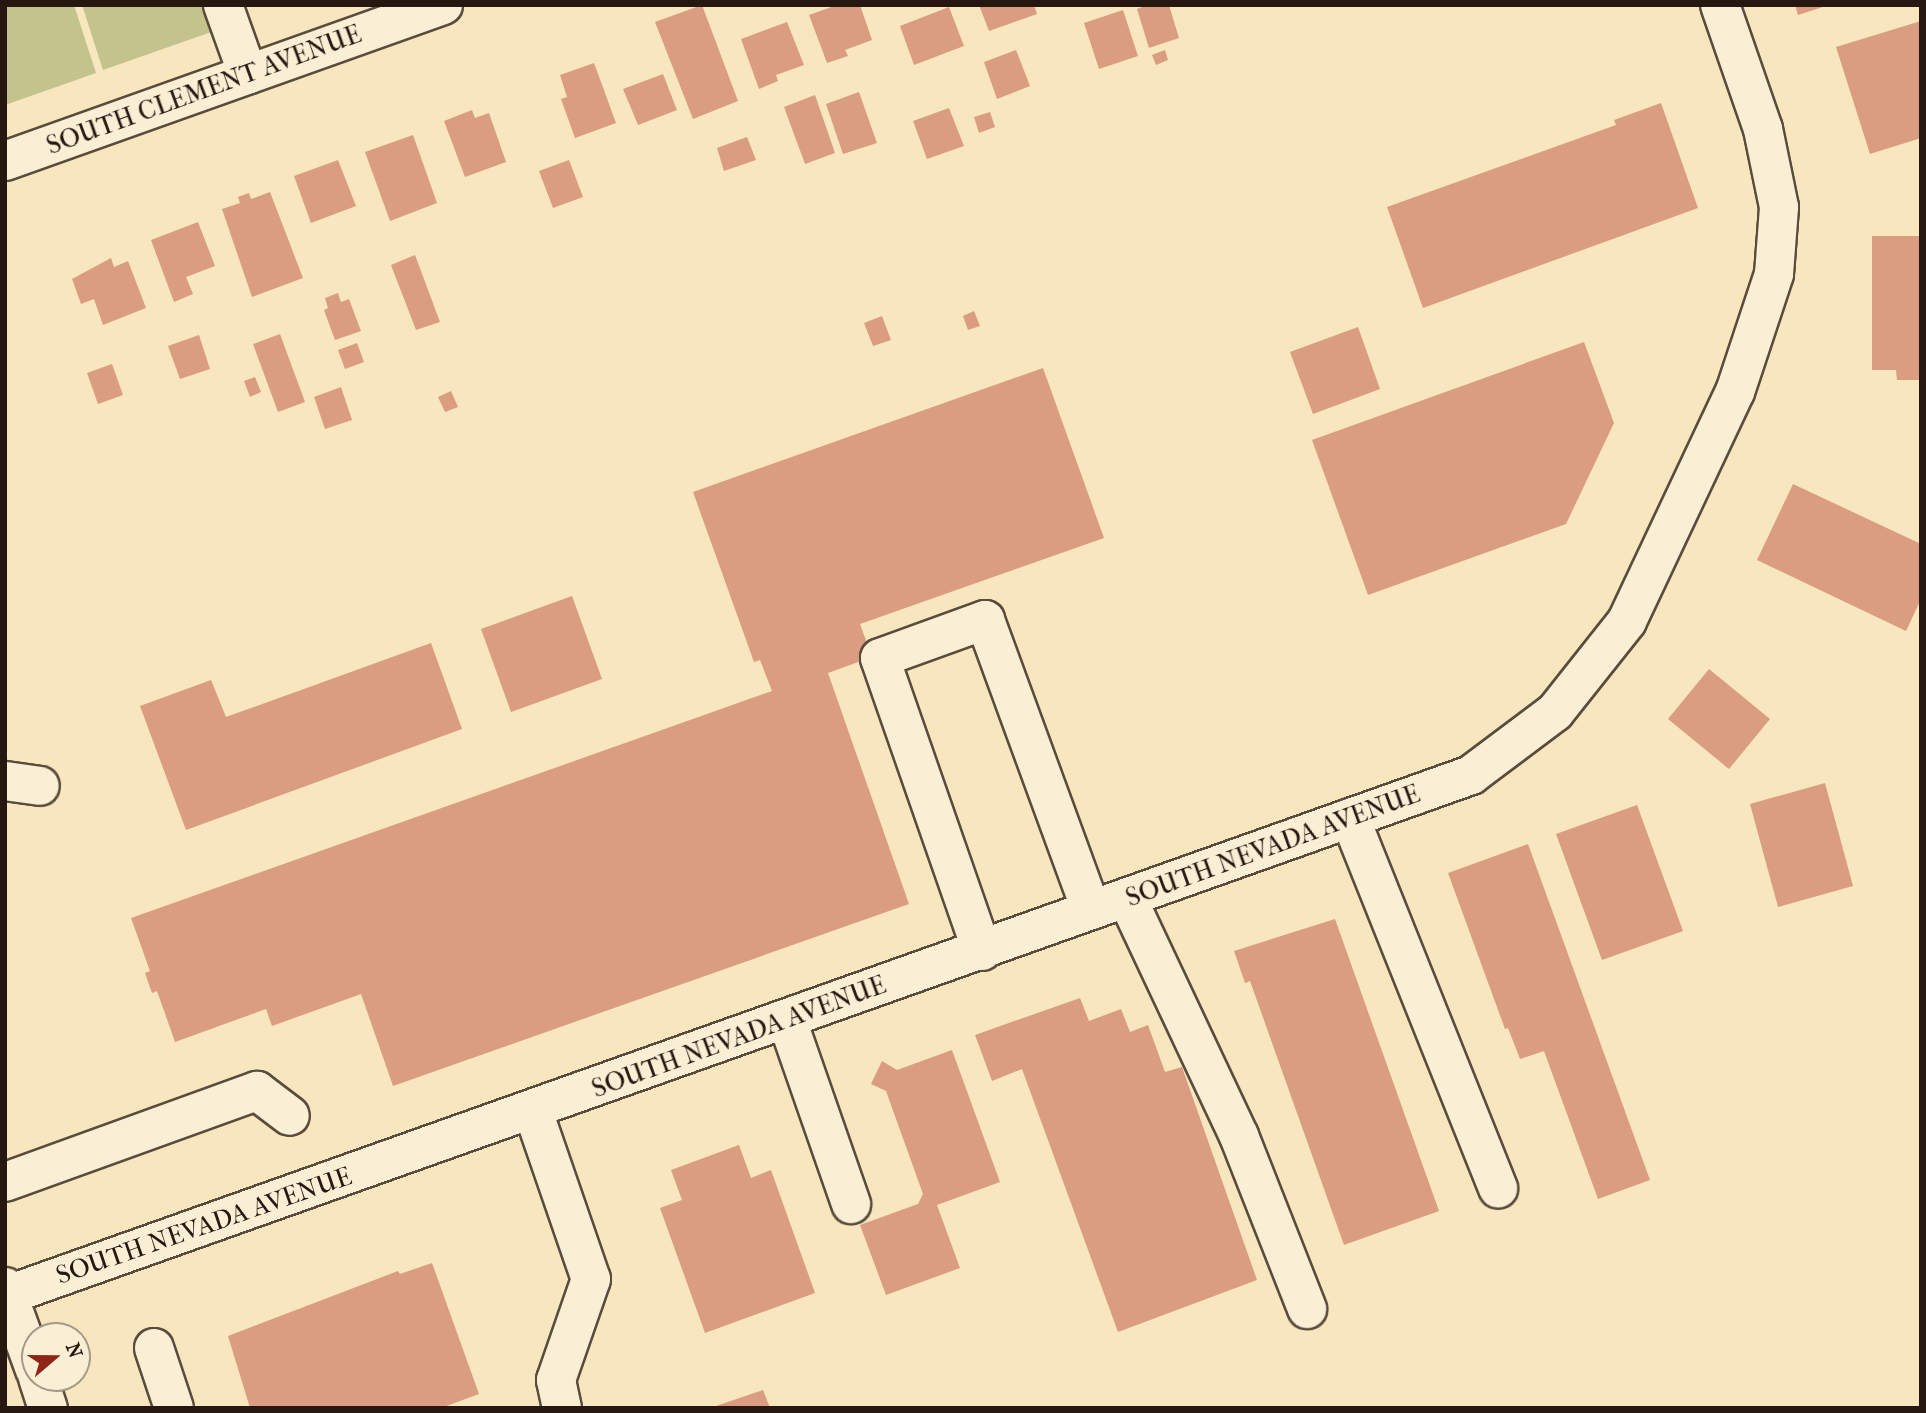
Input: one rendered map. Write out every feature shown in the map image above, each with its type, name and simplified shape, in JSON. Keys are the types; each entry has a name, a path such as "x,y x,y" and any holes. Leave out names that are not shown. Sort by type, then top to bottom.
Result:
{"street":[{"path":"223,5 248,75"},
{"name":"SOUTH CLEMENT AVENUE","path":"5,161 443,5"},
{"name":"SOUTH NEVADA AVENUE","path":"6,1292 533,1111 1471,775 1555,712 1627,621 1735,393 1756,338 1774,274 1779,207 1763,129 1720,5"},
{"path":"982,951 880,658 985,620 1091,911"},
{"path":"1350,818 1498,1188"},
{"path":"1127,898 1240,1136 1307,1309"},
{"path":"788,1020 851,1204"},
{"path":"5,1182 257,1091 290,1116"},
{"path":"533,1111 591,1279 556,1380 562,1408"},
{"path":"6,1292 21,1332"},
{"path":"154,1348 174,1408"}],"green space":[{"path":"5,5 74,5 96,73 5,105"},
{"path":"82,5 209,5 217,30 103,70"}],"building":[{"path":"702,5 738,101 693,119 655,22"},
{"path":"837,5 860,5 872,40 845,50 848,56 827,63 809,15"},
{"path":"979,5 1034,5 1037,14 989,31"},
{"path":"1147,5 1169,5 1179,38 1149,48 1137,9"},
{"path":"1795,5 1826,5 1826,6 1798,15"},
{"path":"949,7 964,46 914,65 900,26"},
{"path":"1123,10 1138,56 1099,69 1084,23"},
{"path":"1921,21 1921,138 1870,154 1836,47"},
{"path":"787,22 804,65 776,75 778,81 759,89 741,39"},
{"path":"1016,50 1030,86 997,99 984,62"},
{"path":"1165,50 1168,60 1156,65 1152,55"},
{"path":"594,63 616,123 575,138 561,99 567,97 560,75"},
{"path":"663,74 677,110 638,125 623,89"},
{"path":"859,92 877,143 843,154 826,104"},
{"path":"815,95 835,153 805,164 784,107"},
{"path":"1661,103 1698,208 1423,308 1387,207 1616,125 1614,120"},
{"path":"949,108 964,146 927,159 913,121"},
{"path":"472,110 475,118 489,113 506,162 465,177 444,121"},
{"path":"990,112 995,127 979,133 974,117"},
{"path":"413,135 437,203 390,221 365,152"},
{"path":"747,137 756,160 724,171 717,148"},
{"path":"338,160 356,206 311,223 294,176"},
{"path":"569,160 583,197 553,208 539,171"},
{"path":"270,192 303,278 252,297 222,209 240,203 238,197 249,193 251,199"},
{"path":"198,222 215,266 186,277 193,294 174,302 151,240"},
{"path":"1872,236 1921,236 1921,380 1897,380 1896,370 1872,370"},
{"path":"415,255 440,322 416,330 391,265"},
{"path":"111,258 114,267 128,261 146,308 103,325 94,299 81,304 72,279"},
{"path":"338,293 341,302 349,299 361,331 335,340 324,310 328,308 325,298"},
{"path":"974,311 980,326 968,330 963,316"},
{"path":"882,316 891,340 873,346 864,323"},
{"path":"1358,327 1380,389 1313,414 1290,352"},
{"path":"280,334 305,402 278,412 253,344"},
{"path":"199,335 210,369 180,379 168,346"},
{"path":"1584,342 1614,423 1566,524 1368,595 1312,440"},
{"path":"357,343 364,362 345,369 338,350"},
{"path":"112,364 123,395 98,404 87,373"},
{"path":"1043,368 1104,538 860,624 872,657 828,673 909,904 393,1086 361,994 272,1026 266,1009 175,1042 157,991 152,993 145,973 150,971 131,918 772,691 760,660 754,662 693,492"},
{"path":"255,377 261,392 250,397 244,381"},
{"path":"341,387 352,420 325,429 314,397"},
{"path":"451,391 458,407 445,412 438,397"},
{"path":"1793,484 1921,544 1921,599 1906,631 1757,560"},
{"path":"572,596 602,679 511,712 481,629"},
{"path":"431,643 462,729 186,830 140,706 211,680 226,717"},
{"path":"1709,669 1770,719 1729,769 1668,719"},
{"path":"1825,783 1853,886 1778,907 1750,804"},
{"path":"1637,805 1683,931 1602,960 1556,834"},
{"path":"1528,844 1650,1180 1598,1199 1544,1051 1520,1059 1508,1028 1505,1029 1448,873"},
{"path":"1335,919 1439,1211 1344,1245 1250,981 1245,983 1234,951"},
{"path":"1080,998 1089,1021 1121,1009 1130,1032 1148,1025 1165,1072 1182,1067 1257,1280 1118,1332 1022,1069 992,1081 975,1035"},
{"path":"952,1050 1000,1182 937,1205 960,1268 886,1295 860,1225 918,1204 923,1194 886,1091 871,1084 882,1061 897,1070"},
{"path":"739,1145 751,1178 771,1170 815,1293 705,1333 660,1208 682,1200 671,1170"},
{"path":"432,1263 479,1394 441,1408 250,1408 228,1336 398,1271 400,1274"},
{"path":"763,1390 770,1408 713,1407"}]}
